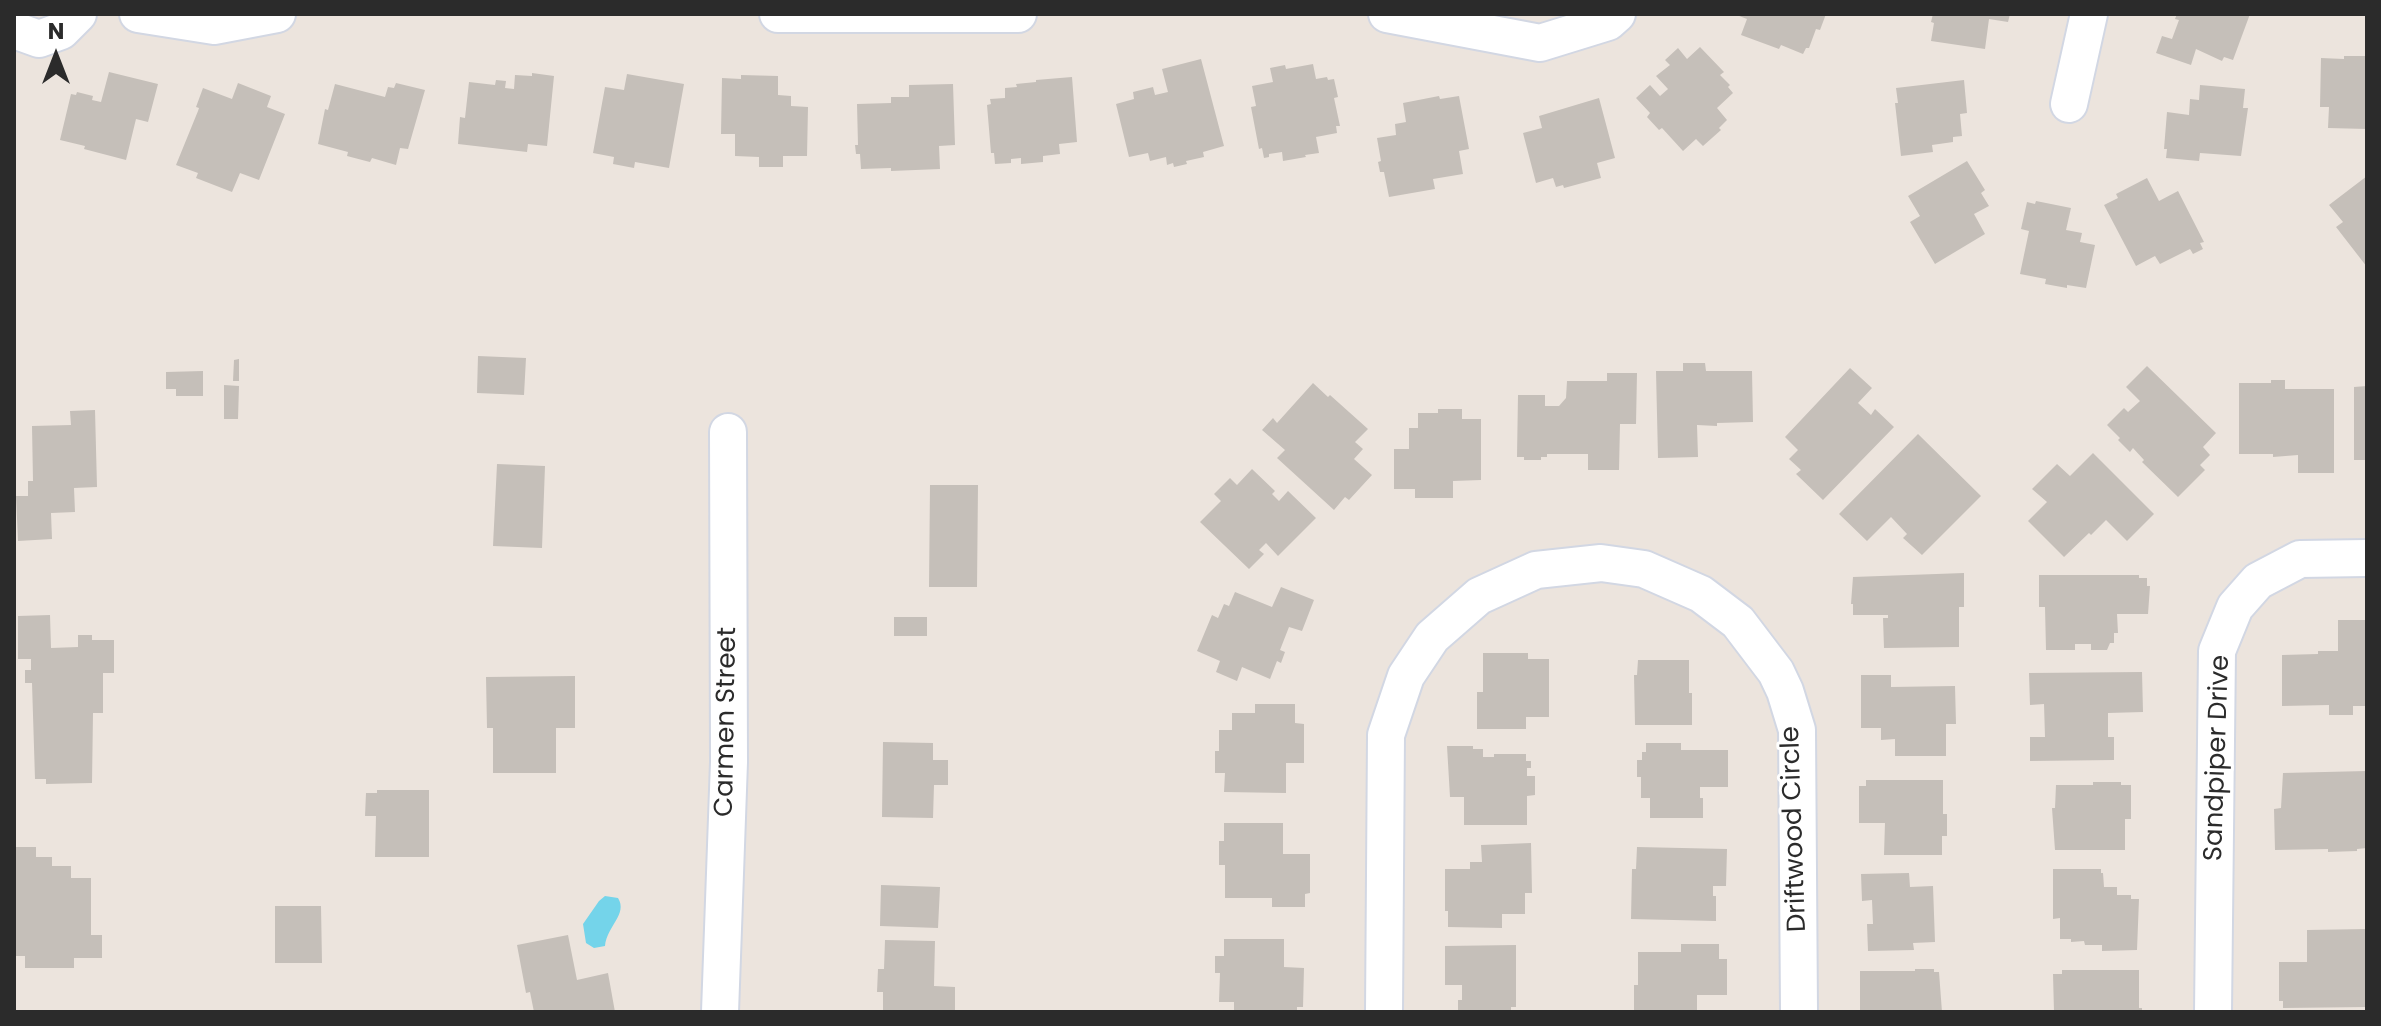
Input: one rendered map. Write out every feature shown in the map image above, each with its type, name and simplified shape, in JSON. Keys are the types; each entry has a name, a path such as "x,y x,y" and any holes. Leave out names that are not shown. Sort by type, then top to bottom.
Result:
{"street":[{"path":"14,30 39,39 61,31 78,14"},
{"path":"138,14 214,26 277,14"},
{"path":"778,14 1018,14"},
{"path":"1387,14 1540,43 1608,22 1617,14"},
{"path":"2069,104 2089,14"},
{"name":"Carmen Street","path":"720,1012 729,762 728,432"},
{"name":"Sandpiper Drive","path":"2213,1012 2217,651 2235,607 2258,581 2300,559 2367,558"},
{"name":"Driftwood Circle","path":"1384,1012 1386,735 1406,676 1432,637 1479,596 1536,570 1601,563 1644,569 1701,594 1738,622 1776,672 1785,691 1797,730 1799,1012"}],"water":[{"path":"605,896 618,898 619,915 605,946 594,948 586,943 583,924"}],"building":[{"path":"1734,14 1826,14 1820,30 1816,29 1809,48 1803,54 1741,35 1747,19"},
{"path":"1933,14 2010,14 2008,22 1989,19 1985,49 1931,41"},
{"path":"2177,14 2250,14 2233,60 2224,57 2222,61 2196,49 2191,65 2156,53 2162,36 2172,39 2179,20 2175,19"},
{"path":"1700,47 1724,72 1720,75 1733,93 1717,108 1727,120 1719,128 1721,130 1703,146 1696,139 1683,151 1647,117 1650,113 1636,98 1650,85 1660,96 1668,89 1656,76 1670,65 1665,60 1678,48 1687,59"},
{"path":"2344,56 2367,56 2367,129 2328,128 2329,107 2320,107 2321,58 2344,59"},
{"path":"1201,59 1224,146 1203,152 1204,157 1174,167 1173,163 1167,165 1166,157 1150,161 1148,153 1129,157 1116,104 1134,99 1133,92 1153,87 1155,95 1168,92 1162,69"},
{"path":"1313,64 1316,79 1334,79 1338,97 1334,98 1340,126 1336,126 1337,133 1316,137 1319,153 1283,161 1282,152 1264,158 1262,148 1259,149 1251,107 1256,106 1252,86 1273,82 1270,68 1285,65 1286,69"},
{"path":"109,72 158,84 148,122 136,119 126,160 60,140 71,94 76,95 77,92 93,96 92,100 101,102"},
{"path":"532,73 554,76 547,146 528,144 527,152 458,144 460,117 465,118 469,82 495,85 496,80 506,81 505,88 514,89 515,75 532,76"},
{"path":"627,74 684,84 669,168 635,162 634,168 613,164 614,157 593,153 605,87 624,90"},
{"path":"741,75 778,76 778,95 791,96 791,106 808,107 807,156 783,156 783,167 759,167 759,157 735,156 735,134 721,134 722,78 741,79"},
{"path":"1072,77 1077,142 1059,144 1060,154 1043,156 1043,162 1021,164 1021,158 1011,159 1011,163 995,164 994,153 991,153 987,105 991,104 990,99 1005,98 1005,88 1017,87 1016,84"},
{"path":"1964,80 1967,113 1960,114 1962,136 1953,137 1953,142 1932,145 1933,152 1901,156 1896,88"},
{"path":"238,83 271,96 267,107 285,114 259,180 240,173 232,192 196,178 198,173 176,165 198,111 196,107 203,88 232,99"},
{"path":"396,83 425,90 408,149 400,148 396,165 372,158 370,162 347,156 348,152 318,144 325,109 328,110 335,84 385,97 388,87 394,88"},
{"path":"953,84 955,145 939,146 940,169 861,169 860,154 856,154 855,145 858,145 857,104 891,103 891,97 909,97 909,85"},
{"path":"2200,85 2245,89 2243,108 2248,108 2241,156 2200,153 2199,161 2166,158 2167,112 2189,115 2190,99 2199,100"},
{"path":"1439,96 1440,99 1459,96 1469,149 1459,151 1463,174 1433,179 1435,189 1389,197 1384,172 1380,172 1377,138 1396,135 1395,124 1406,122 1403,103"},
{"path":"1599,98 1615,158 1597,163 1601,178 1564,188 1563,185 1556,187 1553,178 1536,183 1523,133 1542,128 1539,116"},
{"path":"1967,161 1985,190 1981,193 1989,206 1974,214 1985,234 1935,264 1910,222 1920,216 1908,196"},
{"path":"2367,176 2367,267 2336,227 2343,222 2329,205"},
{"path":"2147,178 2159,201 2178,191 2204,242 2200,243 2203,249 2193,254 2190,249 2160,264 2155,256 2136,266 2104,205 2118,198 2116,194"},
{"path":"2036,201 2071,208 2066,230 2082,233 2080,242 2095,245 2086,288 2045,284 2046,279 2020,274 2029,231 2021,229 2027,202 2035,204"},
{"path":"478,356 526,358 524,395 477,393"},
{"path":"239,359 239,381 233,381 234,360"},
{"path":"1683,363 1705,363 1706,371 1752,371 1753,422 1697,425 1698,457 1658,458 1656,371 1683,371"},
{"path":"2147,366 2216,433 2203,447 2210,455 2200,465 2205,470 2178,497 2142,462 2144,460 2133,448 2130,452 2118,440 2120,438 2107,425 2124,408 2128,412 2140,401 2126,387"},
{"path":"1850,368 1872,388 1858,403 1871,415 1875,409 1894,427 1823,500 1796,474 1801,470 1789,459 1798,450 1785,437"},
{"path":"203,371 203,396 176,396 176,389 166,389 166,372"},
{"path":"1607,373 1637,373 1636,424 1620,424 1619,470 1588,470 1588,454 1547,454 1541,460 1517,457 1518,395 1545,395 1545,406 1559,406 1566,398 1567,381 1607,381"},
{"path":"2271,380 2285,380 2285,389 2334,389 2334,473 2298,473 2298,455 2273,457 2273,454 2239,454 2239,383 2271,383"},
{"path":"1313,383 1368,429 1355,442 1363,449 1354,459 1372,475 1349,500 1345,497 1334,510 1277,458 1285,450 1262,430 1273,418 1277,423"},
{"path":"224,385 239,386 238,419 224,419"},
{"path":"2367,386 2367,460 2354,460 2354,387"},
{"path":"1438,409 1462,409 1462,419 1481,419 1481,480 1453,481 1453,498 1415,498 1415,489 1394,489 1394,449 1409,449 1409,428 1418,428 1418,413 1438,413"},
{"path":"95,410 97,487 74,488 75,512 51,513 52,539 18,541 16,496 28,496 28,481 33,481 32,426 71,425 70,411"},
{"path":"1918,434 1981,496 1922,555 1903,538 1907,534 1891,517 1867,541 1839,514"},
{"path":"2093,453 2154,514 2127,541 2106,520 2064,557 2028,521 2047,502 2032,489 2057,464 2070,476"},
{"path":"497,464 545,466 542,548 493,546"},
{"path":"1252,469 1275,491 1272,494 1279,501 1288,491 1316,518 1278,556 1266,543 1259,550 1264,554 1249,569 1200,522 1221,501 1214,494 1230,478 1237,485"},
{"path":"930,485 978,485 977,587 929,587"},
{"path":"1964,573 1964,607 1959,607 1959,647 1884,648 1883,618 1888,618 1888,615 1853,615 1853,577"},
{"path":"2039,575 2139,575 2139,578 2147,578 2147,586 2150,586 2148,614 2117,614 2118,633 2114,633 2114,643 2110,643 2107,650 2091,650 2091,644 2075,644 2075,650 2046,650 2045,607 2039,607"},
{"path":"1281,587 1314,600 1302,631 1289,627 1280,650 1285,652 1281,663 1277,661 1270,679 1242,667 1237,681 1216,672 1220,661 1197,651 1212,615 1218,618 1224,604 1229,606 1235,592 1272,607"},
{"path":"50,615 51,648 78,647 78,635 92,635 92,640 114,640 114,673 103,673 103,713 93,713 92,783 46,784 46,779 35,779 32,683 25,683 25,670 31,670 31,659 18,659 18,616"},
{"path":"894,617 927,617 927,636 894,636"},
{"path":"2338,620 2367,620 2367,706 2353,706 2353,715 2329,715 2329,705 2282,706 2282,655 2338,651"},
{"path":"1483,653 1528,653 1528,659 1549,659 1549,717 1526,717 1526,729 1477,729 1477,692 1483,692"},
{"path":"1638,660 1689,660 1692,725 1635,725 1634,675 1637,675"},
{"path":"2142,672 2143,712 2108,713 2108,737 2114,737 2114,760 2030,761 2030,737 2045,737 2044,704 2030,705 2029,673"},
{"path":"1861,675 1891,675 1891,687 1955,686 1956,724 1946,724 1946,756 1895,756 1895,739 1881,740 1881,728 1861,728"},
{"path":"575,676 575,728 556,728 556,773 493,773 493,728 487,728 486,677"},
{"path":"1255,704 1295,704 1295,723 1304,724 1304,763 1286,763 1286,793 1224,792 1225,773 1215,773 1219,730 1232,730 1232,713 1255,713"},
{"path":"883,742 933,743 933,760 948,760 948,785 934,785 933,818 882,817"},
{"path":"1646,743 1681,743 1681,750 1728,750 1728,787 1700,787 1703,818 1650,818 1650,798 1641,798 1641,777 1637,777 1637,760 1642,760"},
{"path":"1447,746 1483,749 1483,757 1526,754 1526,761 1531,761 1527,776 1535,776 1535,795 1527,796 1527,825 1464,825 1464,797 1450,797"},
{"path":"2367,771 2367,848 2328,852 2328,849 2275,850 2274,809 2281,808 2283,773"},
{"path":"1866,780 1943,780 1943,814 1947,814 1947,836 1942,836 1942,855 1884,855 1885,823 1859,823 1859,786 1866,786"},
{"path":"2093,782 2131,785 2131,819 2125,819 2125,850 2055,850 2052,808 2055,808 2056,785 2093,785"},
{"path":"377,790 429,790 429,857 375,857 376,816 365,816 366,793 377,793"},
{"path":"1224,823 1283,823 1283,854 1310,854 1310,893 1305,894 1305,907 1272,907 1272,898 1225,898 1225,865 1219,865 1219,841 1224,841"},
{"path":"1531,843 1532,893 1525,893 1525,914 1502,914 1502,928 1448,927 1445,869 1470,869 1470,862 1482,862 1481,845"},
{"path":"14,847 36,847 36,857 52,857 52,866 71,866 71,878 91,878 91,935 102,935 102,958 74,958 74,968 25,968 25,956 14,956"},
{"path":"1637,847 1727,849 1726,886 1713,886 1716,921 1631,919 1632,869 1636,869"},
{"path":"2053,869 2101,869 2104,887 2117,887 2117,895 2131,895 2131,899 2139,899 2137,950 2102,951 2102,945 2085,945 2084,941 2060,939 2060,918 2053,919"},
{"path":"1909,873 1910,887 1933,886 1935,942 1913,943 1914,950 1868,951 1867,924 1873,924 1872,900 1862,901 1861,874"},
{"path":"881,885 940,887 938,928 880,926"},
{"path":"275,906 321,906 322,963 275,963"},
{"path":"2367,929 2367,1007 2283,1008 2283,1001 2279,1001 2279,962 2307,962 2307,930"},
{"path":"568,935 577,980 608,973 615,1012 534,1012 530,992 526,993 517,945"},
{"path":"1224,939 1284,939 1284,967 1304,968 1303,1007 1297,1007 1297,1012 1234,1012 1234,1002 1219,1002 1220,973 1215,973 1215,956 1224,956"},
{"path":"885,940 935,941 934,986 955,987 955,1012 883,1012 883,992 877,992 878,969 884,969"},
{"path":"1681,944 1719,944 1719,959 1727,959 1727,995 1697,995 1697,1012 1634,1011 1638,952 1681,952"},
{"path":"1516,945 1516,1007 1511,1007 1511,1012 1458,1012 1462,985 1445,985 1445,946"},
{"path":"1915,969 1939,972 1942,1012 1860,1010 1860,971"},
{"path":"2062,970 2139,970 2139,1008 2142,1012 2054,1012 2053,974 2062,974"}]}
